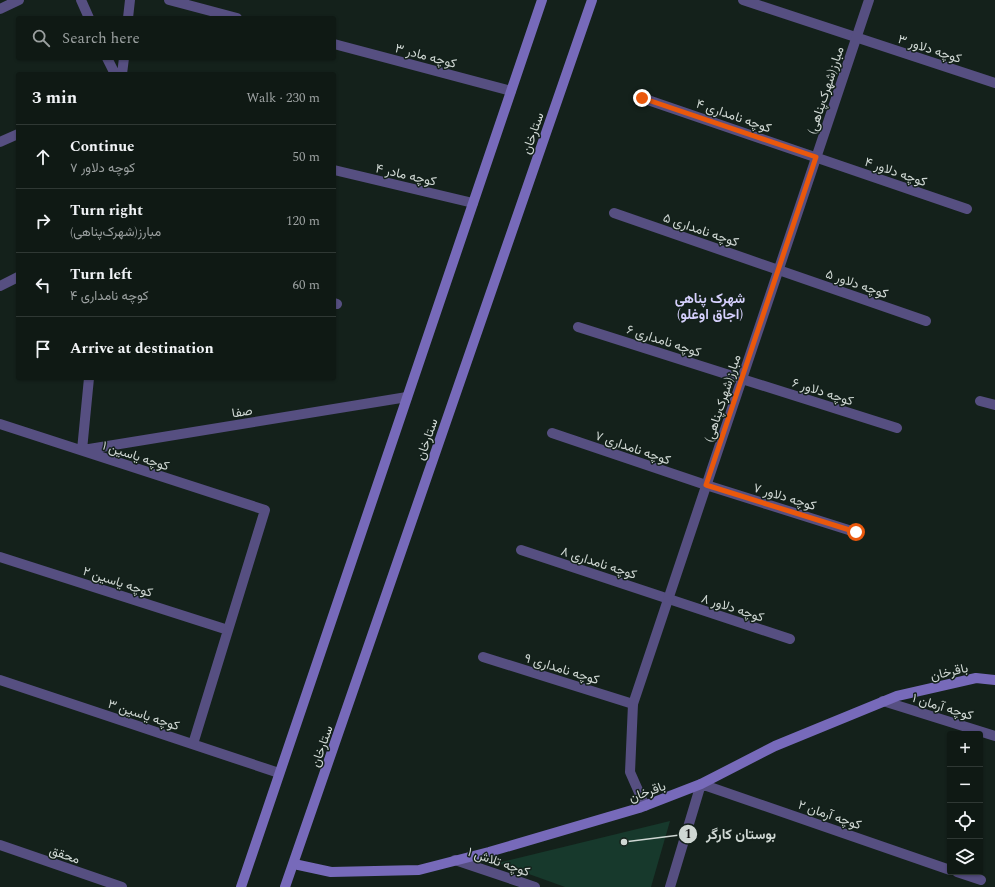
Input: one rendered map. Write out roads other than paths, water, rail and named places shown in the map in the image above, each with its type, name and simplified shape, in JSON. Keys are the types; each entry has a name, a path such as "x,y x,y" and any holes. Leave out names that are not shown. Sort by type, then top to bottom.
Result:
{"main road":[{"path":"240,887 542,0"},
{"name":"ستارخان","path":"285,887 592,0"},
{"name":"باقرخان","path":"294,864 331,872 419,870 489,852 645,806 701,784 775,746 897,696 976,678 995,680"}],"street":[{"path":"0,9 18,0"},
{"path":"81,0 88,16"},
{"path":"128,16 130,0"},
{"path":"169,0 229,16"},
{"name":"کوچه دلاور ۳","path":"743,0 995,83"},
{"name":"مبارز(شهرک‌پناهی)","path":"645,806 630,772 633,704 869,0"},
{"name":"کوچه مادر ۳","path":"336,45 511,91"},
{"path":"109,60 114,72"},
{"path":"122,72 124,60"},
{"name":"کوچه نامداری ۴","path":"642,98 816,157"},
{"path":"0,142 16,135"},
{"name":"کوچه دلاور ۴","path":"816,157 967,209"},
{"name":"کوچه مادر ۴","path":"336,170 473,203"},
{"name":"کوچه نامداری ۵","path":"614,213 778,270"},
{"name":"کوچه دلاور ۵","path":"778,270 926,321"},
{"path":"0,286 16,278"},
{"name":"کوچه نامداری ۶","path":"578,327 742,379"},
{"name":"کوچه دلاور ۶","path":"742,379 897,428"},
{"path":"82,450 89,380"},
{"name":"صفا","path":"82,450 407,397"},
{"path":"980,401 995,405"},
{"name":"کوچه یاسین ۱","path":"0,424 265,510 228,630"},
{"name":"کوچه نامداری ۷","path":"552,433 706,485"},
{"name":"کوچه دلاور ۷","path":"706,485 856,532"},
{"name":"کوچه نامداری ۸","path":"521,550 668,599"},
{"name":"کوچه یاسین ۲","path":"0,557 228,630"},
{"name":"کوچه دلاور ۸","path":"668,599 790,639"},
{"path":"193,744 228,630"},
{"name":"کوچه نامداری ۹","path":"483,657 633,704"},
{"name":"کوچه یاسین ۳","path":"0,680 280,773"},
{"name":"کوچه آرمان ۱","path":"883,701 995,736"},
{"path":"670,887 701,784"},
{"name":"کوچه آرمان ۲","path":"701,784 947,869"},
{"name":"محقق","path":"0,845 122,887"},
{"name":"کوچه تلاش ۱","path":"456,860 535,887"},
{"path":"966,875 981,880"}],"place":[{"name":"بوستان کارگر","path":"624,842"}],"district":[{"name":"شهرک پناهی (اجاق اوغلو)","path":"710,306"}]}
